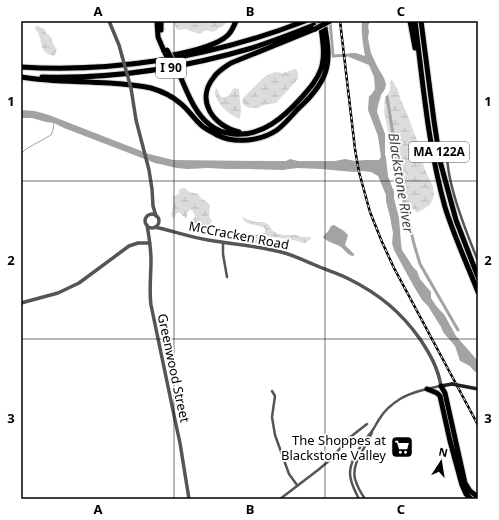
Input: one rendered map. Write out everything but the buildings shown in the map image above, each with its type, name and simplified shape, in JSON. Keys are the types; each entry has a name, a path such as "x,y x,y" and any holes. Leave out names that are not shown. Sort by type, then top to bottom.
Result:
{"highway":[{"path":"157,21 158,37 195,108 210,125 228,134 250,133 269,126 298,102 316,81 322,68 323,57 320,21"},
{"path":"161,21 161,32 166,50"},
{"path":"127,66 140,61 191,51 214,44 228,36 236,21"},
{"name":"I 90","path":"21,68 127,66 170,60 253,40 305,21"},
{"path":"21,76 42,80 126,84 153,89 181,104 202,126 217,135 227,138 254,140 270,134 282,126 313,94 323,78 327,66 328,50 325,21"},
{"name":"I 90","path":"21,76 94,76 170,68 241,51 274,41 315,27 325,21"},
{"path":"250,133 237,132 221,125 214,118 206,102 209,84 221,70 231,63 330,21"},
{"path":"410,21 421,88 425,102"},
{"name":"MA 122A","path":"415,21 432,150 445,206 478,292"},
{"name":"MA 122A","path":"421,21 440,161 456,220 478,277"},
{"path":"176,71 193,110 208,129"},
{"path":"441,386 440,396 450,441 462,485 470,499"},
{"path":"441,386 445,393 465,483 470,491 478,497"},
{"path":"427,388 440,396"}],"main road":[{"path":"441,386 452,384 478,389"}],"street":[{"path":"109,21 122,56 131,88 136,120 152,185 153,206 158,224 155,227 150,228 146,225 145,220 153,206"},
{"path":"448,145 447,162 453,189 478,261"},
{"path":"149,215 157,218"},
{"name":"McCracken Road","path":"157,218 167,229"},
{"name":"Greenwood Street","path":"146,225 150,241 151,303 180,443 189,499"},
{"name":"McCracken Road","path":"155,227 190,236 290,255 348,278 363,286 382,298 395,309 413,329 435,364 441,386"},
{"name":"Greenwood Street","path":"150,241 155,227"},
{"path":"21,303 63,291 79,283 129,246 150,241"},
{"path":"223,242 223,254 227,277"},
{"path":"359,499 351,481 350,468 363,440 382,414 396,402 410,394 427,388 441,386"},
{"path":"272,391 275,396 272,417 275,435 289,474 297,485"},
{"path":"280,499 318,470 349,438 367,424"},
{"path":"365,499 355,480 355,468 368,442 372,429"}],"green space":[{"path":"174,21 228,21 216,31 211,32 205,30 200,34 187,29 178,30"},
{"path":"38,26 44,29 51,37 57,50 54,56 45,52 40,37 35,29 35,27"},
{"path":"296,69 298,79 276,103 264,105 258,108 249,108 244,105 242,101 243,98 263,78 275,72 283,73"},
{"path":"391,80 398,90 417,141 425,170 433,186 434,195 430,205 417,213 415,210 407,206 401,196 395,179 391,145 384,111 385,98 390,89"},
{"path":"216,87 221,97 226,97 235,88 239,89 241,111 240,119 226,111 218,102 215,92"},
{"path":"185,188 189,192 198,194 210,205 209,216 212,221 202,231 197,232 193,229 192,221 195,216 192,210 187,213 187,218 179,212 173,218 171,215 173,196 179,194 179,190"},
{"path":"242,217 255,222 263,222 268,224 273,231 278,234 312,238 305,243 268,236 257,243 254,243 252,242 252,236 265,233 265,229 246,222"}],"shaded area":[{"path":"362,21 370,21 368,26 368,38 371,53 386,84 381,95 377,112 385,134 385,154 388,176 394,192 399,218 402,250 417,271 420,279 431,292 431,298 444,314 456,336 478,361 478,373 470,366 460,361 455,346 443,332 428,306 422,300 394,250 392,243 393,233 386,195 378,176 371,172 297,168 283,170 177,168 155,163 54,123 32,118 21,118 21,110 35,111 149,154 173,160 379,160 381,157 378,136 368,110 369,96 375,89 374,77 369,65 349,57 350,53 365,56"},
{"path":"334,225 348,235 345,245 354,254 354,256 347,253 341,247 327,241 323,237 331,226"}],"waterway":[{"path":"330,21 333,56 352,55"},
{"name":"Blackstone River","path":"387,97 404,201 420,264 458,330"},
{"path":"21,154 26,149 51,135 54,122"}],"railway":[{"path":"340,21 355,149 359,172 370,212 394,268 478,425"}],"place":[{"name":"The Shoppes at Blackstone Valley","path":"402,447"}]}
